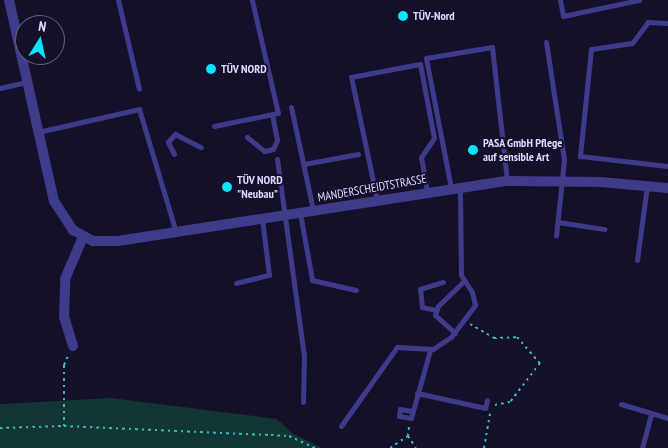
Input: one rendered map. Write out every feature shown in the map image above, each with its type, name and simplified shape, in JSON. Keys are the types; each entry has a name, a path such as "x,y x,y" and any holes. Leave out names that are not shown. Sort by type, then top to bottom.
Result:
{"street":[{"path":"9,0 54,201 65,222 83,237 65,279 64,317 73,346"},
{"name":"MANDERSCHEIDTSTRASSE","path":"83,237 105,242 300,213 427,191 506,181 563,180 668,188"}],"lane":[{"path":"118,0 139,89"},
{"path":"214,126 278,113 252,0"},
{"path":"560,0 563,16 639,0"},
{"path":"668,23 648,22 632,43 591,49 580,156 668,166"},
{"path":"546,42 564,160 556,236"},
{"path":"412,411 430,350 455,333 476,302 464,281 455,187 426,58 492,47 506,146 506,181"},
{"path":"377,200 351,77 420,64 434,138 420,157 427,191"},
{"path":"0,88 27,82"},
{"path":"291,107 313,210"},
{"path":"38,132 139,109 176,232"},
{"path":"247,137 259,148 267,152 275,147 272,114"},
{"path":"174,154 168,145 172,136 188,137 201,147"},
{"path":"304,164 358,154"},
{"path":"277,159 304,355 303,402"},
{"path":"637,260 647,185"},
{"path":"300,213 312,280 356,290"},
{"path":"236,284 269,275 262,219"},
{"path":"558,222 604,229"},
{"path":"455,333 435,315 436,310 464,281"},
{"path":"436,310 422,307 420,289 443,282"},
{"path":"341,426 398,346 430,350"},
{"path":"417,393 485,408 487,400"},
{"path":"621,404 651,415 668,418"},
{"path":"642,448 651,415"}],"path":[{"path":"465,320 494,338 517,336 540,363 510,402 492,406 484,448"},
{"path":"64,426 64,365 73,346"},
{"path":"0,428 64,426 289,436 315,448"},
{"path":"390,448 408,436 416,448"}],"green space":[{"path":"111,398 277,419 292,433 322,448 0,448 0,404"}],"place":[{"name":"TÜV-Nord","path":"403,16"},
{"name":"TÜV NORD","path":"211,69"},
{"name":"PASA GmbH Pflege auf sensible Art","path":"473,150"},
{"name":"TÜV NORD \"Neubau\"","path":"227,187"}]}
